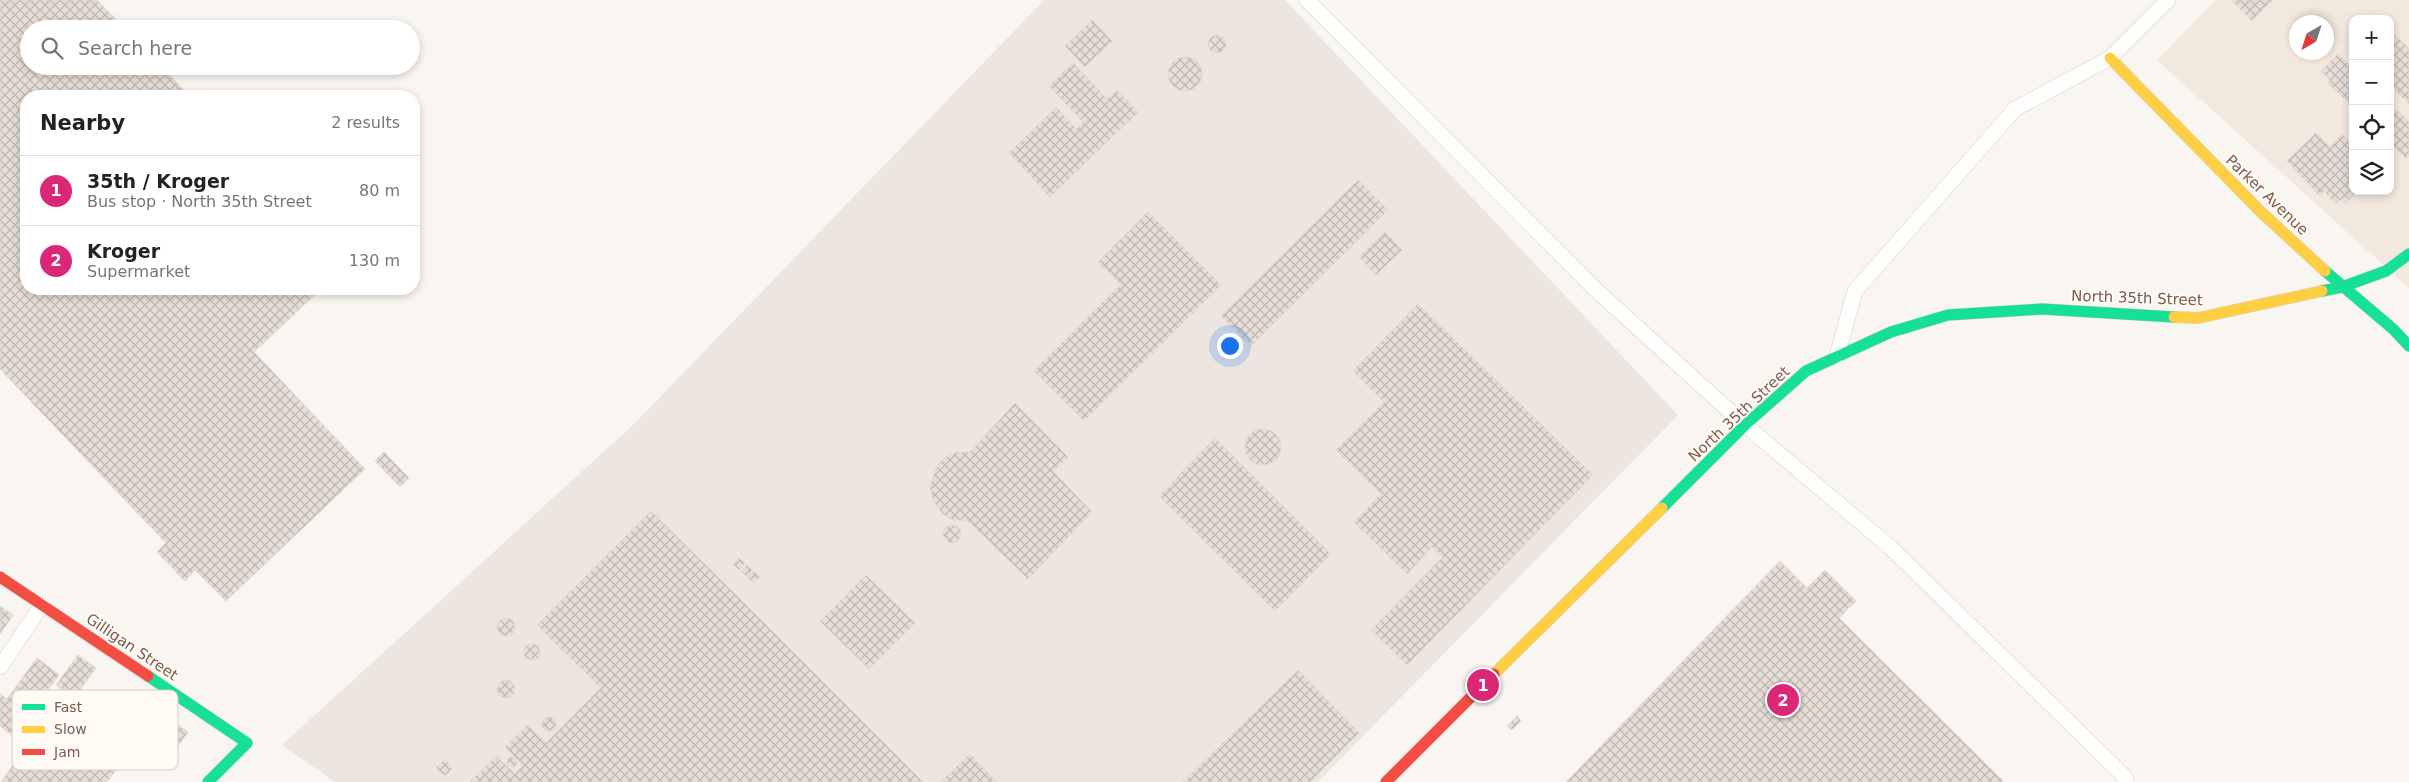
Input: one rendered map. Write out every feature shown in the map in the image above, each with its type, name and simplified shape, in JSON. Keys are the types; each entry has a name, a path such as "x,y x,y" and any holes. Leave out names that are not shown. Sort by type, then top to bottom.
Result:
{"street":[{"name":"Parker Avenue","path":"2110,58 2260,211 2342,287 2393,329 2409,346"},
{"name":"North 35th Street","path":"1386,782 1745,425 1806,371 1890,332 1948,315 2042,310 2198,318 2342,287 2386,271 2409,254"},
{"name":"Gilligan Street","path":"0,576 169,690"},
{"name":"Gilligan Street","path":"178,696 247,743 208,782"}],"lane":[{"path":"1307,0 1596,290 1745,425 1890,547 2126,777 2126,782"},
{"path":"1837,356 1855,291 2014,109 2110,58 2168,0"},
{"path":"0,667 42,604"}],"shaded area":[{"path":"1044,0 1285,0 1678,415 1318,782 335,782 282,745 633,425"},
{"path":"2216,0 2409,0 2409,288 2157,60"}],"building":[{"path":"0,0 97,0 116,20 20,20 20,75 169,75 183,90 20,90 20,295 315,295 254,352 365,469 226,601 195,570 185,581 157,552 166,543 0,369"},
{"path":"2231,0 2273,0 2252,21"},
{"path":"1092,20 1112,41 1085,67 1065,46"},
{"path":"2394,34 2409,49 2409,104 2394,89"},
{"path":"1217,35 1223,38 1226,44 1223,50 1217,53 1211,50 1208,44 1211,38"},
{"path":"2338,54 2349,65 2349,103 2328,83 2330,80 2321,71"},
{"path":"1185,57 1197,62 1202,74 1197,86 1185,91 1173,86 1168,74 1173,62"},
{"path":"1073,63 1107,99 1117,90 1138,112 1050,197 1009,153 1056,107 1076,129 1083,122 1049,86"},
{"path":"2394,108 2409,122 2409,155 2406,158 2394,147"},
{"path":"2316,133 2330,147 2342,134 2349,142 2349,195 2354,195 2345,204 2341,199 2336,204 2324,191 2320,196 2287,161"},
{"path":"1358,180 1388,210 1251,346 1221,316"},
{"path":"1148,212 1221,285 1084,421 1034,371 1121,284 1098,262"},
{"path":"1385,232 1402,250 1376,275 1359,257"},
{"path":"1418,304 1593,475 1407,665 1371,630 1443,557 1432,547 1407,574 1354,522 1381,494 1336,450 1384,402 1353,371"},
{"path":"1015,403 1068,457 1053,471 1092,512 1028,579 968,521 951,519 943,514 933,501 930,485 938,464 946,457 957,452 970,452"},
{"path":"1263,429 1275,435 1281,447 1275,459 1263,465 1251,459 1245,447 1251,435"},
{"path":"1215,438 1331,554 1275,611 1159,496"},
{"path":"384,452 409,478 400,487 375,461"},
{"path":"651,511 923,782 470,782 496,756 515,774 523,765 505,747 528,725 546,743 601,688 537,625"},
{"path":"952,525 958,528 961,534 958,540 952,543 946,540 943,534 946,528"},
{"path":"739,558 745,563 739,570 733,564"},
{"path":"1780,561 1807,588 1825,570 1856,601 1839,618 2004,782 1566,782"},
{"path":"747,565 752,570 747,577 741,571"},
{"path":"754,571 760,577 754,583 748,578"},
{"path":"866,575 915,623 869,669 820,621"},
{"path":"0,606 13,615 0,634"},
{"path":"506,618 512,621 515,627 512,633 506,636 500,633 497,627 500,621"},
{"path":"529,644 535,644 540,649 538,658 529,660 524,655 524,649"},
{"path":"78,655 96,668 80,690 63,690 56,685"},
{"path":"37,658 59,675 48,690 14,690"},
{"path":"1298,670 1359,733 1310,782 1183,782"},
{"path":"506,680 512,683 515,689 512,695 506,698 500,695 497,689 500,683"},
{"path":"12,692 12,735 0,726 0,694 7,699"},
{"path":"1517,716 1521,721 1512,730 1507,726"},
{"path":"549,717 554,719 556,724 554,729 549,731 544,729 542,724 544,719"},
{"path":"178,725 188,732 178,746"},
{"path":"970,754 997,782 941,782 946,777"},
{"path":"512,757 517,762 512,767 507,762"},
{"path":"445,759 452,769 445,776 436,768"},
{"path":"12,767 12,770 116,770 107,782 1,782"}],"traffic: fast":[{"path":"2322,291 2342,287 2386,271 2409,254"},
{"path":"2325,271 2393,329 2409,346"},
{"path":"1662,508 1745,425 1806,371 1891,332 1948,315 2042,309 2174,317"},
{"path":"148,676 169,690"},
{"path":"178,696 247,743 208,782"}],"traffic: slow":[{"path":"2110,58 2260,211 2325,271"},
{"path":"2174,317 2198,318 2322,291"},
{"path":"1494,674 1662,508"}],"traffic: jam":[{"path":"0,577 148,676"},
{"path":"1386,782 1494,674"}],"place":[{"name":"35th / Kroger","path":"1483,685"},
{"name":"Kroger","path":"1783,700"}]}
